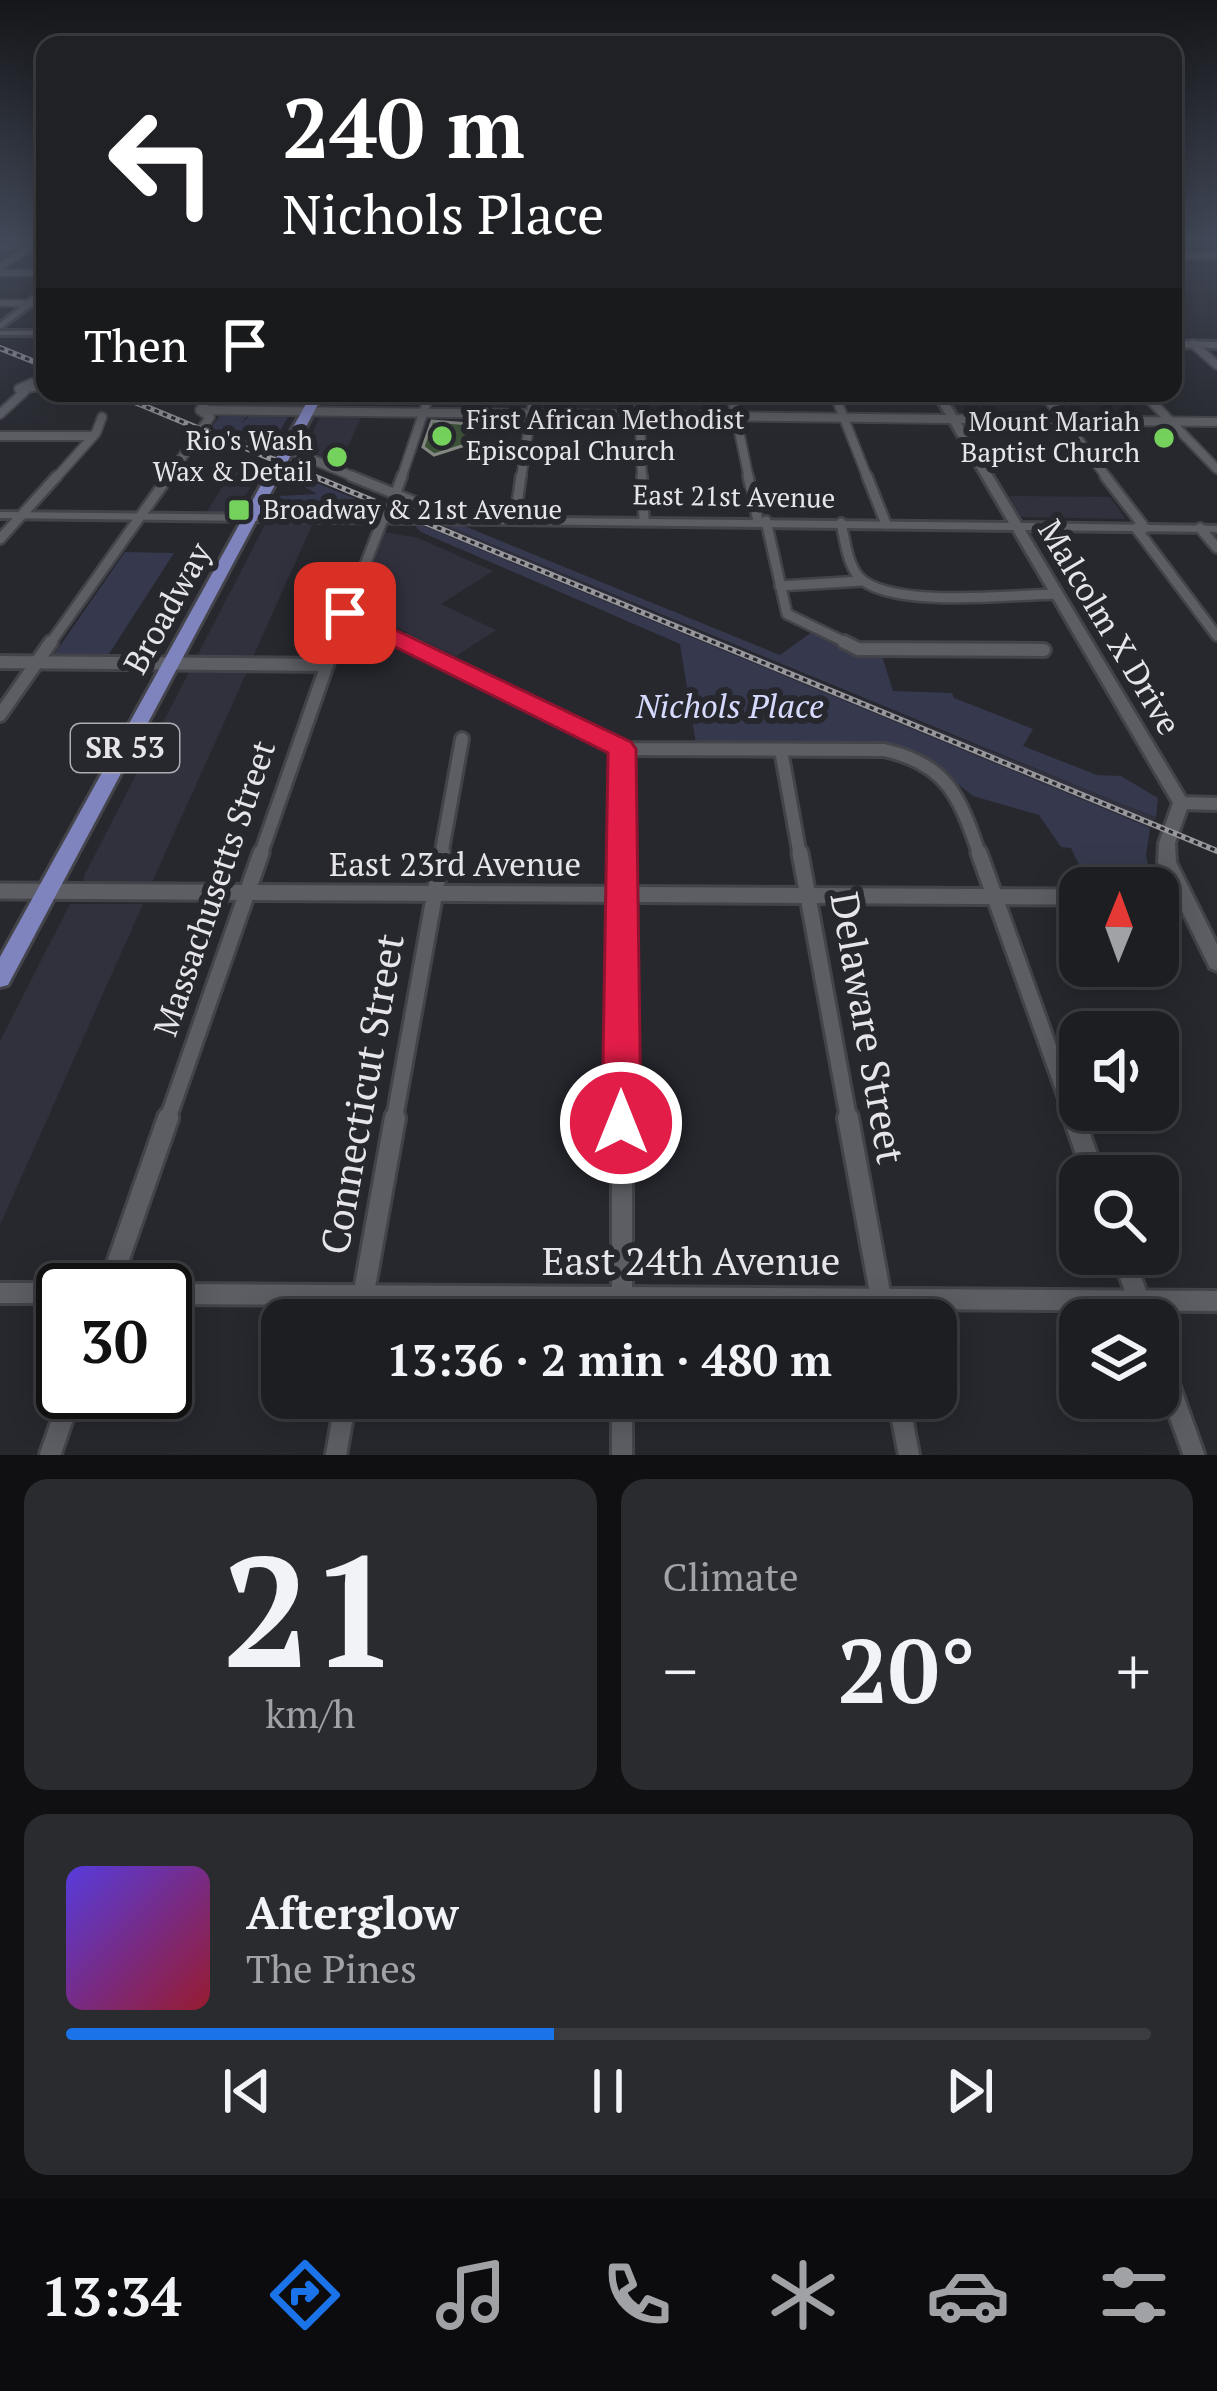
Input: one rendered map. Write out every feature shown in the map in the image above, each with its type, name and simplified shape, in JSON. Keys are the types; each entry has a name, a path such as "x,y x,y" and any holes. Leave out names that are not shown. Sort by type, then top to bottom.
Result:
{"main road":[{"name":"Broadway","path":"0,978 313,402"}],"street":[{"path":"0,330 26,308"},
{"path":"0,330 36,332"},
{"path":"1182,344 1217,345"},
{"path":"1193,344 1217,365"},
{"path":"0,414 25,391"},
{"path":"200,410 206,402"},
{"name":"Massachusetts Street","path":"118,1263 345,613 427,402"},
{"path":"515,518 533,402"},
{"path":"639,402 644,519"},
{"path":"732,402 787,614 859,649 1045,650"},
{"path":"838,402 886,524"},
{"name":"Malcolm X Drive","path":"943,402 1181,803"},
{"path":"1050,402 1217,636"},
{"path":"1152,402 1217,470"},
{"path":"200,410 1217,422"},
{"path":"0,715 210,417 200,410"},
{"path":"0,539 93,436 102,417"},
{"path":"0,436 93,436"},
{"path":"287,449 388,507 452,517"},
{"name":"East 21st Avenue","path":"0,515 250,518 388,507 452,517 1217,529"},
{"path":"841,523 862,581"},
{"path":"1200,528 1217,548"},
{"path":"780,586 862,581 877,588 922,594 1055,595"},
{"path":"345,613 622,749 893,751 943,779 957,793 1086,1155"},
{"path":"0,662 327,665"},
{"name":"Connecticut Street","path":"363,1299 462,739"},
{"path":"622,749 622,1297"},
{"name":"Delaware Street","path":"781,750 881,1299"},
{"path":"1217,804 1181,803 1166,856 1184,899 1210,938 1217,963"},
{"name":"East 23rd Avenue","path":"0,891 1059,897"},
{"path":"1179,899 1184,899"},
{"path":"0,1293 36,1293"},
{"name":"East 24th Avenue","path":"192,1294 666,1299"},
{"name":"East 24th Avenue","path":"1179,1305 1217,1300"},
{"name":"East 24th Avenue","path":"957,1309 1059,1310"},
{"path":"1179,1413 1194,1455"},
{"path":"50,1455 63,1419"},
{"path":"336,1455 342,1419"},
{"path":"622,1419 622,1455"},
{"path":"902,1419 909,1455"}],"shaded area":[{"path":"321,416 362,416 339,465 303,451"},
{"path":"242,456 263,465 236,512 206,513"},
{"path":"1009,496 1110,497 1126,519 1021,517"},
{"path":"435,521 1156,817 1150,828 419,524"},
{"path":"266,523 313,523 252,659 196,658"},
{"path":"384,532 418,538 493,571 441,604 496,630 456,656 358,609"},
{"path":"189,672 247,672 152,882 86,882 83,878"},
{"path":"70,904 143,904 0,1225 0,1041"}],"green space":[{"path":"221,414 248,414 242,423 251,414 289,415 268,452 225,434 226,430 210,429"},
{"path":"292,473 381,509 372,515 270,514 280,496 317,494 289,478"},
{"path":"435,521 452,521 780,655 812,632 858,656 882,656 893,691 952,693 954,698 1033,729 1023,746 1097,775 1121,776 1158,798 1156,817 1117,802"},
{"name":"Nichols Place","path":"419,524 1150,828 1149,867 1080,867 1071,848 1061,847 1039,815 973,796 926,759 902,748 696,744 680,644 416,527"},
{"path":"125,552 174,553 107,657 53,656"}],"building":[{"name":"First African Methodist Episcopal Church","path":"432,421 471,424 465,445 434,455 423,447"}],"railway":[{"path":"0,348 36,362"},
{"path":"135,402 1217,851"}],"place":[{"name":"First African Methodist Episcopal Church","path":"442,436"},
{"name":"Mount Mariah Baptist Church","path":"1164,438"},
{"name":"Rio's Wash Wax & Detail","path":"337,457"},
{"name":"Broadway & 21st Avenue","path":"239,510"}],"route":[{"path":"345,613 622,749 621,1123"}]}
